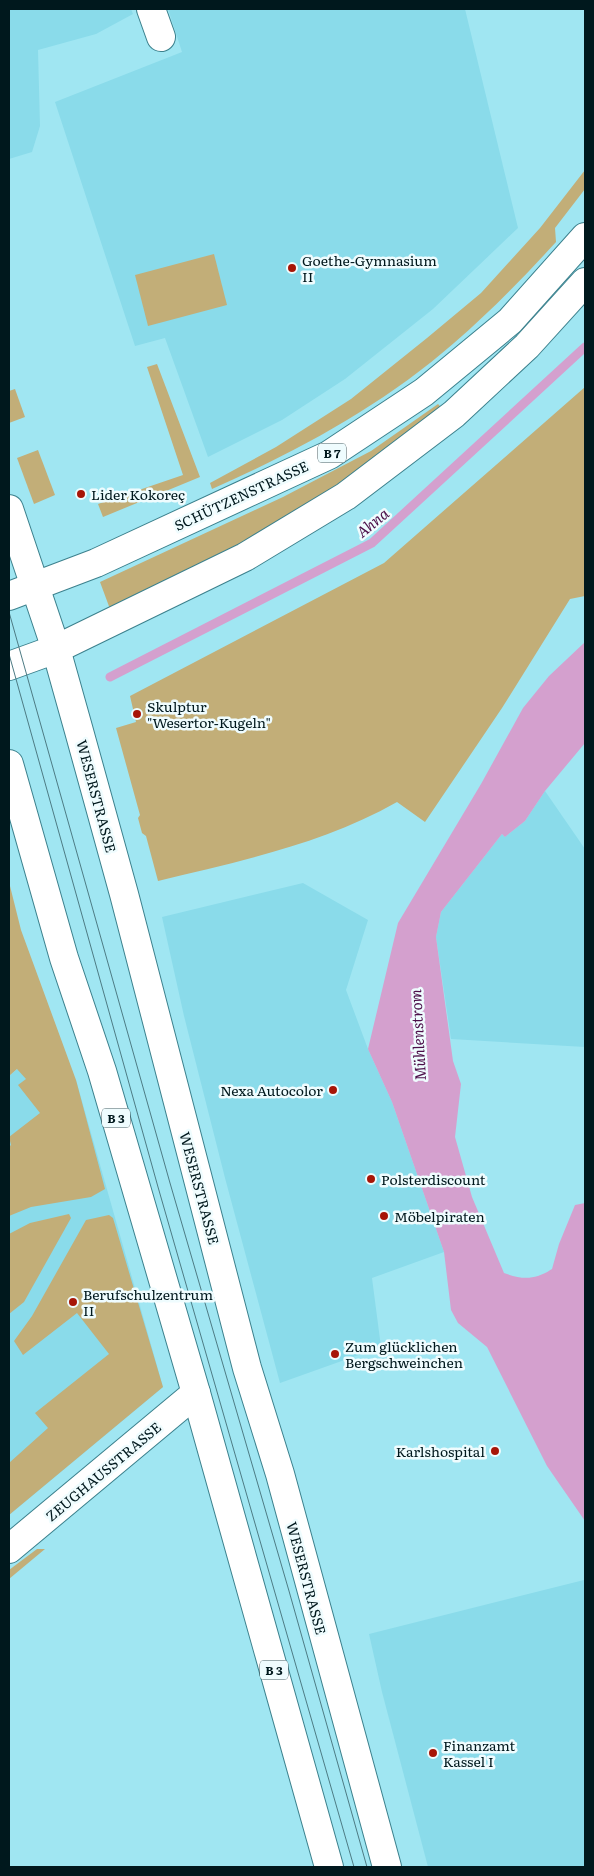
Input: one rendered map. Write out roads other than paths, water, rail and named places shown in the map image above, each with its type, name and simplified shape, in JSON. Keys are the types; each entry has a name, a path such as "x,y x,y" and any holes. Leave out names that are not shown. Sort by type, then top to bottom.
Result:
{"main road":[{"path":"151,9 161,37"},
{"name":"SCHÜTZENSTRASSE","path":"36,587 96,563 329,455 424,392 510,321 585,237"},
{"path":"9,666 56,649 245,557 346,496 454,414 527,346 585,282"},
{"name":"WESERSTRASSE","path":"9,510 56,649 124,894 247,1368 280,1474 387,1867"},
{"name":"B 7","path":"9,596 36,587"},
{"name":"B 3","path":"9,764 64,958 102,1071 196,1393 329,1867"},
{"name":"ZEUGHAUSSTRASSE","path":"9,1549 196,1393"}],"water":[{"name":"Mühlenstrom","path":"585,642 585,743 545,791 525,821 505,837 502,834 441,912 436,937 453,1061 461,1084 455,1137 472,1197 504,1273 529,1278 552,1269 559,1244 575,1205 585,1203 585,1521 547,1466 487,1347 458,1323 451,1310 444,1252 392,1102 368,1049 398,923 481,784 523,708 549,676"}],"waterway":[{"name":"Ahna","path":"110,677 372,543 585,347"}],"tram line":[{"path":"9,612 170,1183 367,1867"},
{"path":"9,654 158,1187 354,1867"}],"place":[{"name":"Goethe-Gymnasium II","path":"292,268"},
{"name":"Lider Kokoreç","path":"81,494"},
{"name":"Skulptur \"Wesertor-Kugeln\"","path":"137,714"},
{"name":"Nexa Autocolor","path":"333,1090"},
{"name":"Polsterdiscount","path":"371,1179"},
{"name":"Möbelpiraten","path":"384,1216"},
{"name":"Berufschulzentrum II","path":"73,1302"},
{"name":"Zum glücklichen Bergschweinchen","path":"335,1354"},
{"name":"Karlshospital","path":"495,1451"},
{"name":"Finanzamt Kassel I","path":"433,1753"}]}
